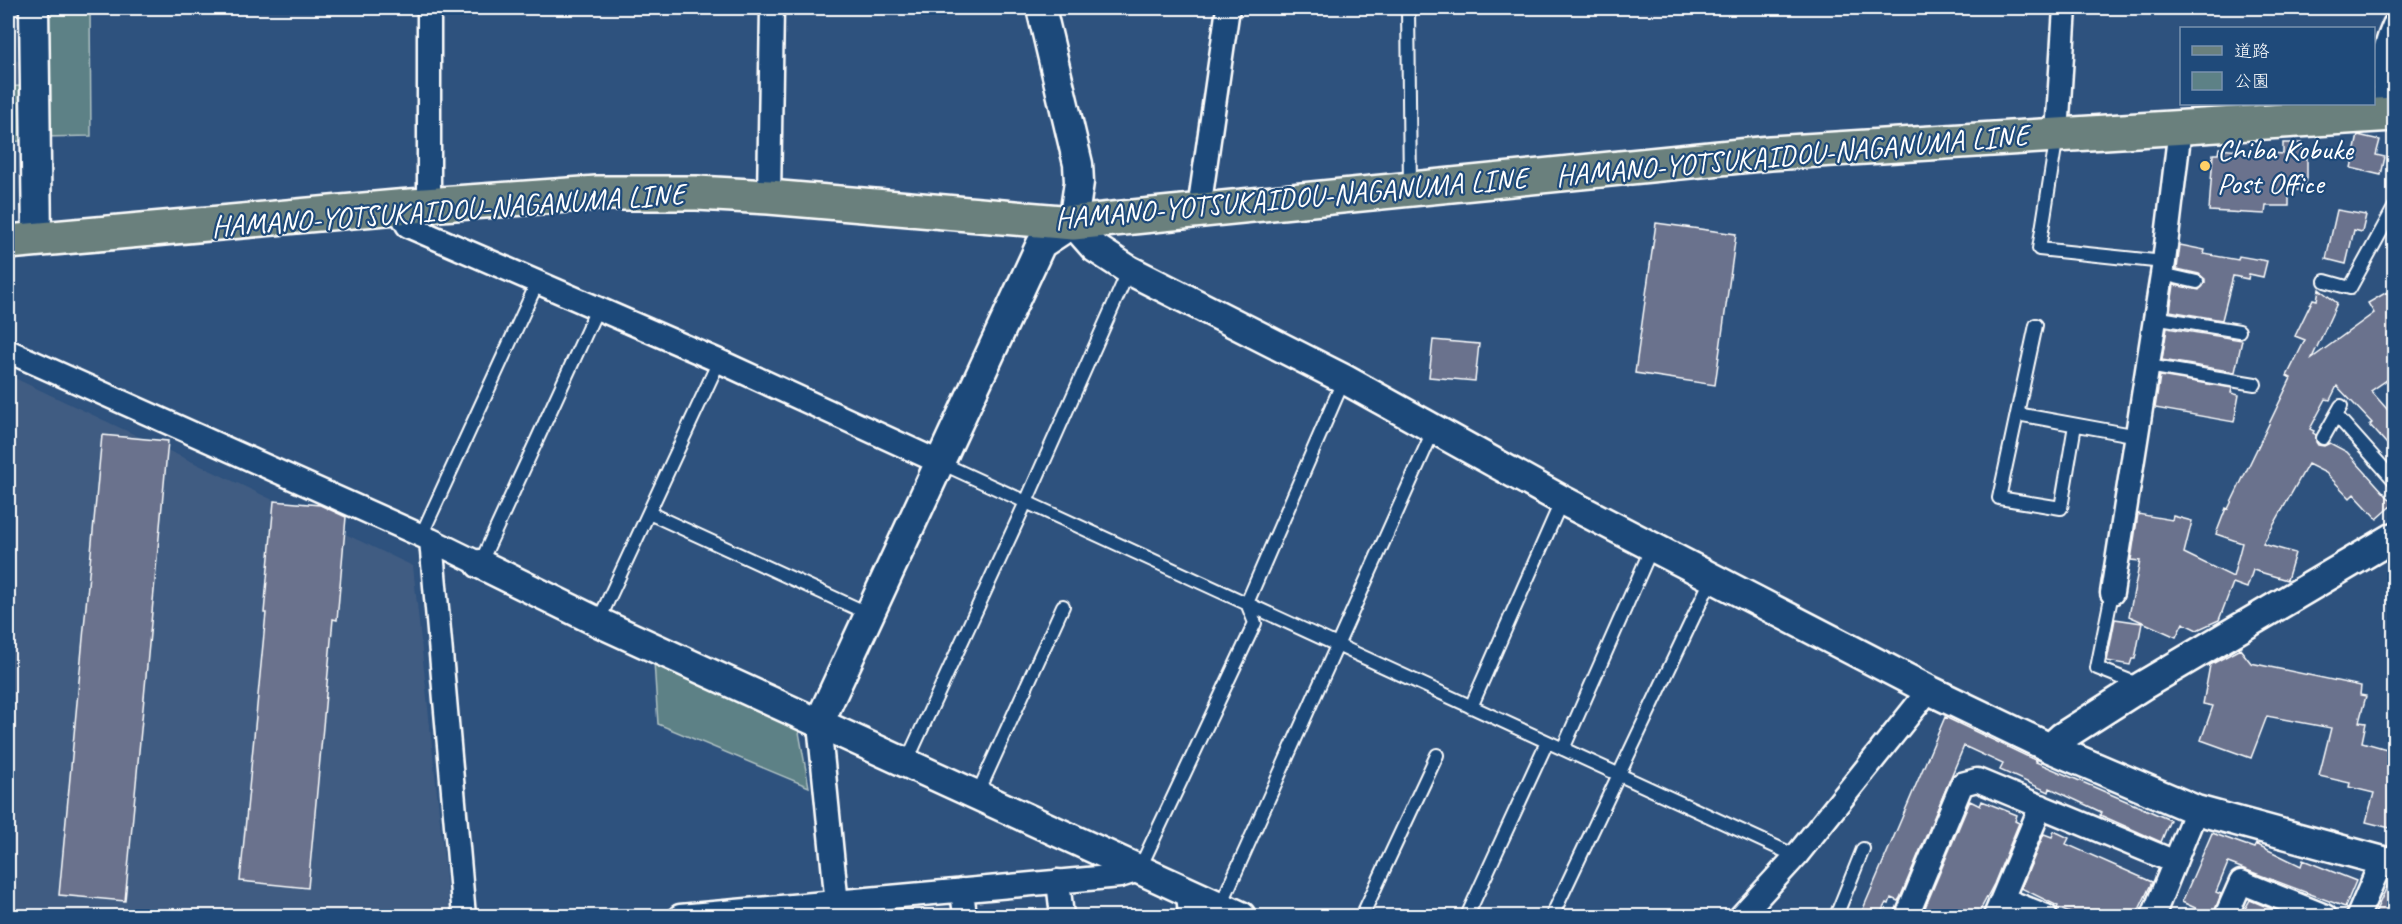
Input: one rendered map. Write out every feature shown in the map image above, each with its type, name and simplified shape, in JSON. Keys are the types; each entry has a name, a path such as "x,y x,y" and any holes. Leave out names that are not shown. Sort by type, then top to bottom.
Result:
{"main road":[{"name":"HAMANO-YOTSUKAIDOU-NAGANUMA LINE","path":"22,241 413,206 597,193 698,193 769,197 1073,223 1770,153 2057,134 2393,119"}],"street":[{"path":"22,241 33,8"},
{"path":"429,8 413,206 408,226 719,361 939,462"},
{"path":"769,197 772,8"},
{"path":"838,909 819,723 1041,244 1073,223 1079,182 1078,164 1041,8"},
{"path":"1199,209 1228,8"},
{"path":"2057,134 2065,8"},
{"path":"2393,119 2384,97 2382,58 2394,25"},
{"path":"2112,593 2163,268 2180,128"},
{"path":"1073,223 1095,248 1129,270 1344,379 1562,500 1929,690 2050,748 2196,810 2388,862 2358,916"},
{"path":"8,351 426,538 598,622 1139,870 1189,904 1231,912"},
{"path":"2050,748 2062,737 2142,686 2394,537"},
{"path":"426,538 464,916"},
{"path":"1741,916 1796,856 1929,690"},
{"path":"1907,916 1962,784 1977,780 2175,862"},
{"path":"2041,806 1999,908 2046,916"},
{"path":"2153,916 2196,810"},
{"path":"681,916 838,909 962,890 1120,876 1139,870"},
{"path":"1059,881 1062,916"},
{"path":"2226,916 2241,882 2325,916"},
{"path":"962,890 965,916"}],"lane":[{"path":"1408,8 1410,189"},
{"path":"2057,134 2039,249 2163,268 2197,282"},
{"path":"2325,281 2350,288 2394,208"},
{"path":"906,763 1129,270"},
{"path":"426,538 537,281"},
{"path":"480,564 598,308"},
{"path":"2154,317 2239,331"},
{"path":"2036,325 1999,498 2061,508 2075,425"},
{"path":"598,622 719,361"},
{"path":"2148,366 2255,384"},
{"path":"1139,870 1255,623 1247,603 1344,379"},
{"path":"2323,438 2338,410 2394,480"},
{"path":"2017,414 2138,436"},
{"path":"1231,912 1338,645 1434,429"},
{"path":"939,462 1796,856"},
{"path":"1471,706 1562,500"},
{"path":"649,513 869,614"},
{"path":"1563,749 1653,546"},
{"path":"1552,916 1713,577"},
{"path":"2112,593 2097,668 2142,686"},
{"path":"977,795 1063,606"},
{"path":"1467,916 1548,742"},
{"path":"1362,916 1437,754"},
{"path":"1836,916 1863,849"}],"shaded area":[{"path":"8,60 28,62 30,103 8,102"},
{"path":"8,375 413,566 450,916 8,916"}],"green space":[{"path":"42,8 90,8 91,136 43,137"},
{"path":"20,86 20,141 8,142 8,87"},
{"path":"654,661 792,720 799,732 809,787 658,724"}],"building":[{"path":"2358,135 2380,140 2376,155 2385,157 2381,175 2351,168"},
{"path":"2283,143 2302,143 2302,149 2307,149 2307,178 2304,191 2289,189 2289,206 2266,206 2265,214 2209,211 2213,154 2218,154 2219,148 2283,154"},
{"path":"2337,210 2366,215 2362,232 2354,230 2346,264 2326,259"},
{"path":"1656,223 1736,234 1715,385 1635,373"},
{"path":"2180,245 2205,250 2204,254 2238,260 2239,256 2267,261 2263,277 2249,274 2248,279 2233,276 2222,320 2170,311 2174,285 2199,290 2205,283 2205,279 2199,274 2177,269"},
{"path":"2319,289 2337,303 2312,358 2374,313 2368,303 2387,292 2394,303 2394,375 2371,391 2394,417 2394,452 2370,425 2372,423 2337,386 2330,400 2326,399 2310,429 2316,435 2318,445 2324,446 2330,443 2347,452 2394,504 2377,519 2354,494 2350,498 2326,473 2308,464 2263,544 2295,553 2287,580 2253,570 2247,588 2233,583 2219,620 2197,630 2183,623 2176,637 2129,616 2140,561 2131,560 2138,514 2172,520 2173,516 2192,521 2184,553 2233,577 2242,543 2216,534 2226,508 2228,509 2291,378 2287,376 2305,340 2295,336 2313,299 2317,300"},
{"path":"2167,328 2242,340 2235,372 2162,360"},
{"path":"1433,340 1479,344 1475,381 1429,377"},
{"path":"2160,376 2232,388 2231,393 2239,395 2234,422 2155,408"},
{"path":"102,435 168,441 125,901 59,895"},
{"path":"274,501 320,505 346,517 337,620 333,619 308,888 240,881 266,613 264,613"},
{"path":"2115,619 2142,623 2135,659 2132,659 2130,665 2107,661"},
{"path":"2240,649 2251,663 2361,686 2360,695 2366,696 2359,722 2366,723 2362,742 2394,751 2394,829 2366,822 2374,793 2349,787 2350,783 2319,776 2331,728 2267,716 2251,758 2201,740 2213,706 2203,704 2210,665"},
{"path":"1945,717 2036,762 2170,820 2161,842 2100,815 2101,812 2050,788 2049,792 2000,770 2003,764 1964,746 1900,898 1898,901 1891,898 1879,916 1860,916"},
{"path":"1970,801 1980,806 1982,801 2017,815 2015,821 2019,823 1994,884 1977,916 1937,916 1924,910"},
{"path":"2054,831 2069,838 2066,844 2152,882 2136,916 2078,916 2057,908 2058,906 2021,888 2044,834 2052,837"},
{"path":"2212,833 2254,848 2256,844 2301,866 2303,860 2356,881 2345,907 2228,863 2216,892 2221,894 2213,916 2182,902"},
{"path":"2390,880 2394,880 2394,916 2375,913"},
{"path":"2250,900 2272,909 2268,916 2241,916"}],"place":[{"name":"Chiba Kobuke Post Office","path":"2205,166"}]}
